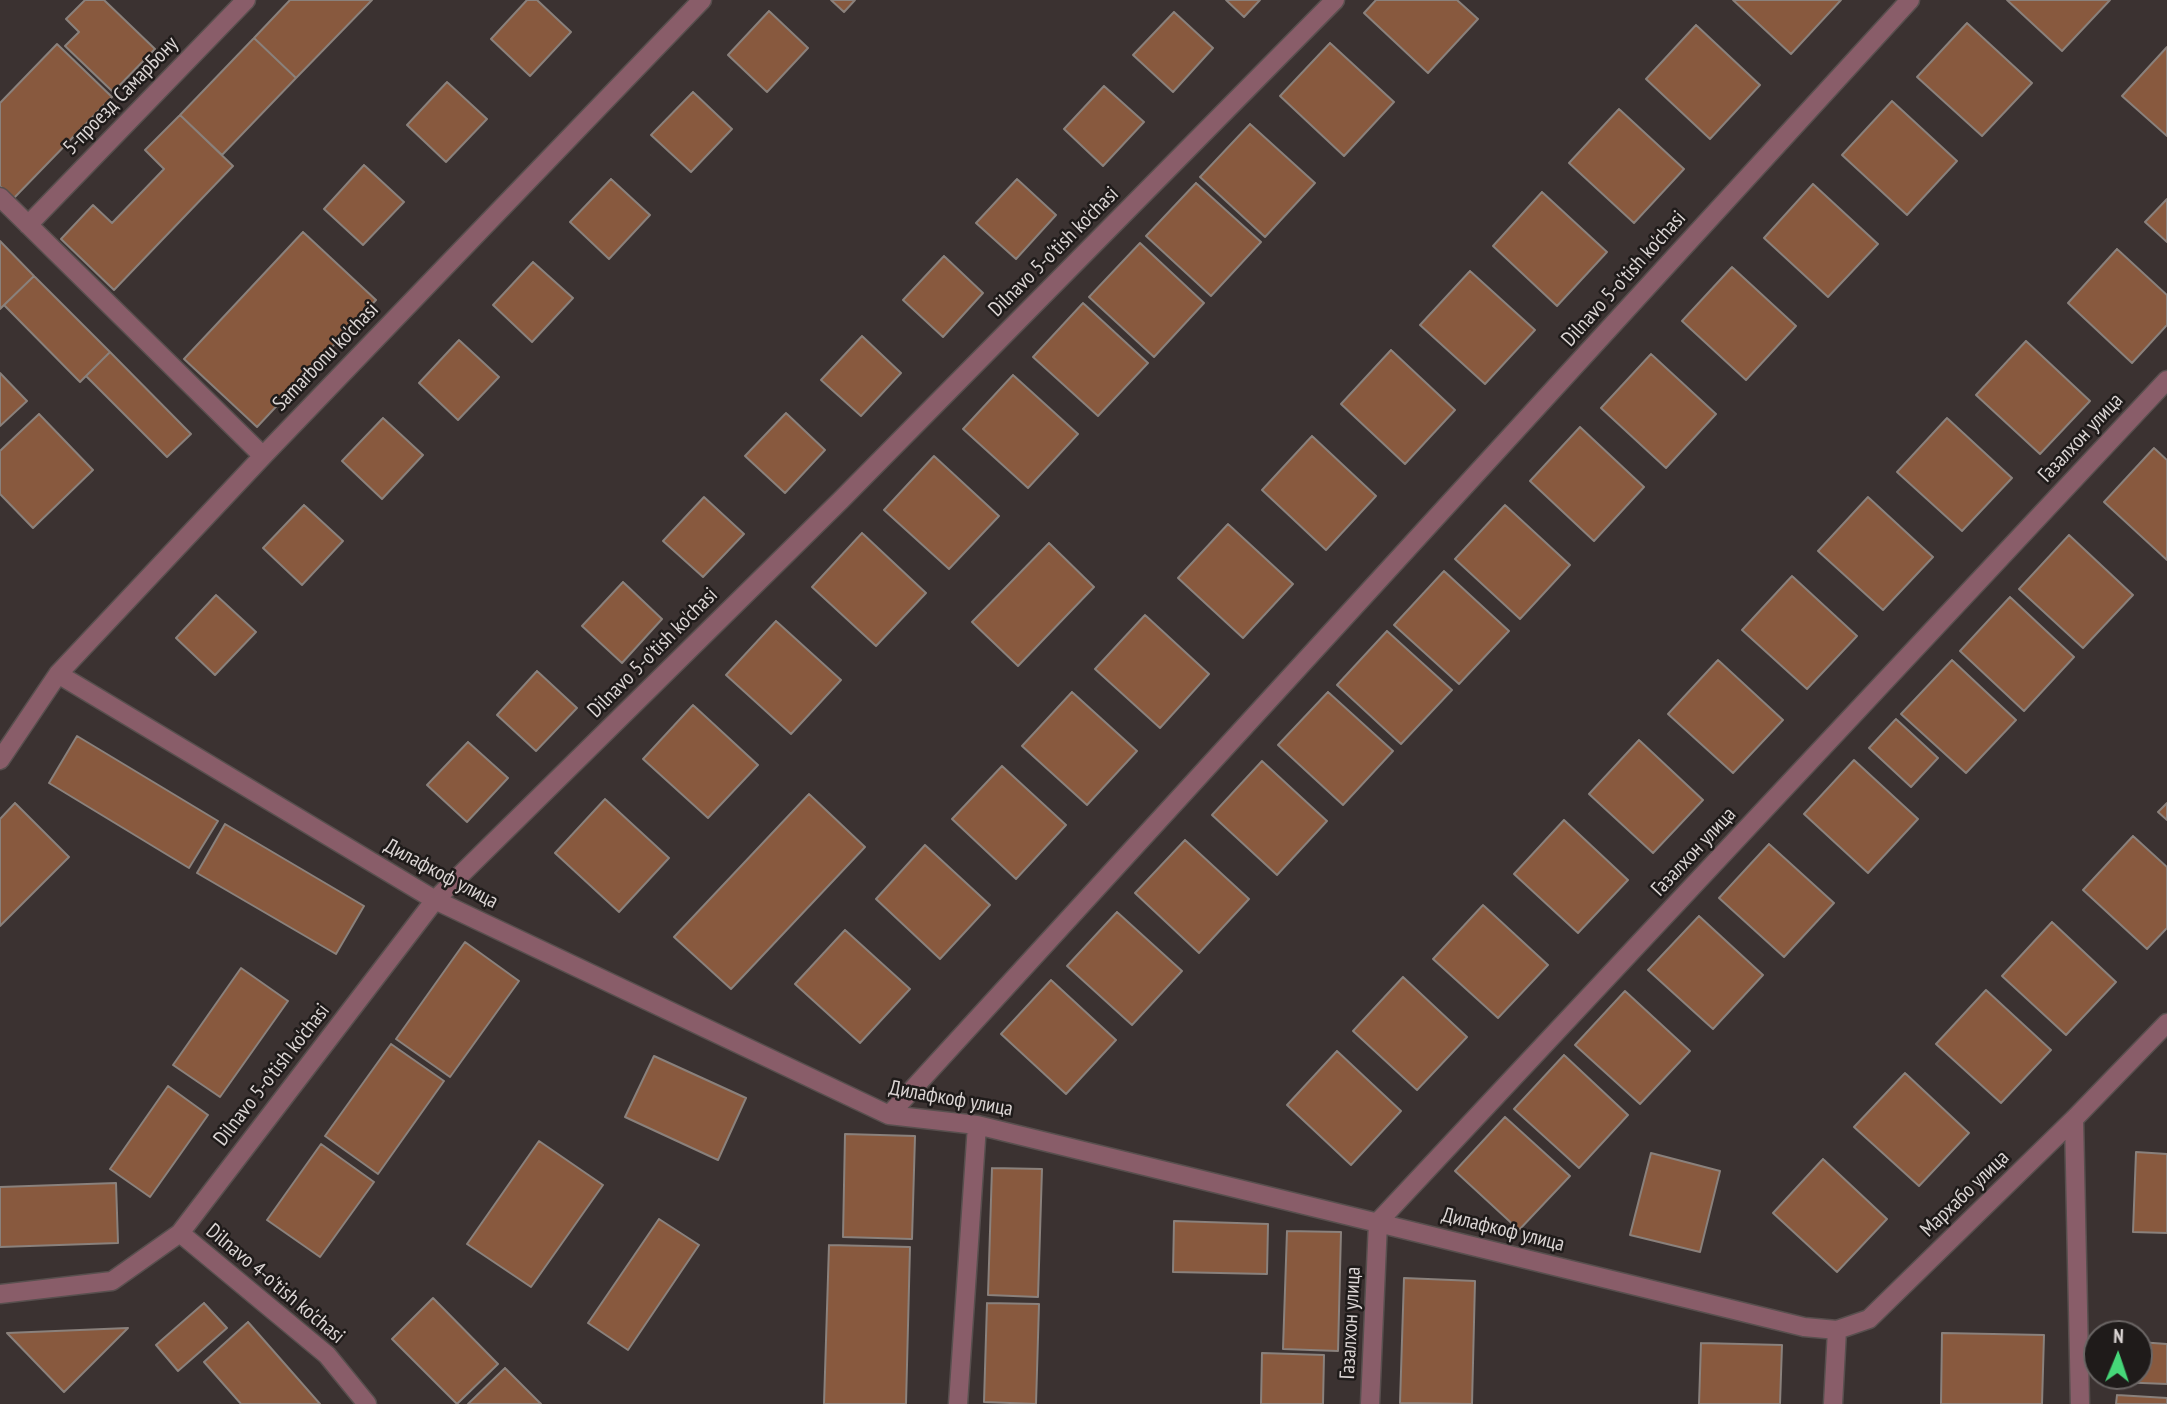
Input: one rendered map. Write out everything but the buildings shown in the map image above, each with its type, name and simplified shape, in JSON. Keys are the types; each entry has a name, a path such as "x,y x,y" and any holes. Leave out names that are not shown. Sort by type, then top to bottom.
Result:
{"street":[{"name":"5-проезд СамарБону","path":"28,225 246,0"},
{"name":"Samarbonu ko'chasi","path":"0,760 58,674 262,456 702,0"},
{"name":"Dilnavo 5-o'tish ko'chasi","path":"0,1294 111,1281 180,1233 435,900 841,500 1335,0"},
{"name":"Dilnavo 5-o'tish ko'chasi","path":"889,1115 1910,0"},
{"path":"0,197 262,456"},
{"name":"Газалхон улица","path":"1370,1404 1378,1222 2167,380"},
{"name":"Дилафкоф улица","path":"58,674 435,900 889,1115 977,1125 1804,1327 1837,1330"},
{"name":"Мархабо улица","path":"1837,1330 1868,1319 2074,1119 2167,1023"},
{"path":"2074,1119 2080,1404"},
{"path":"958,1404 977,1125"},
{"name":"Dilnavo 4-o'tish ko'chasi","path":"180,1233 327,1355 367,1404"},
{"path":"1833,1404 1837,1330"}]}
